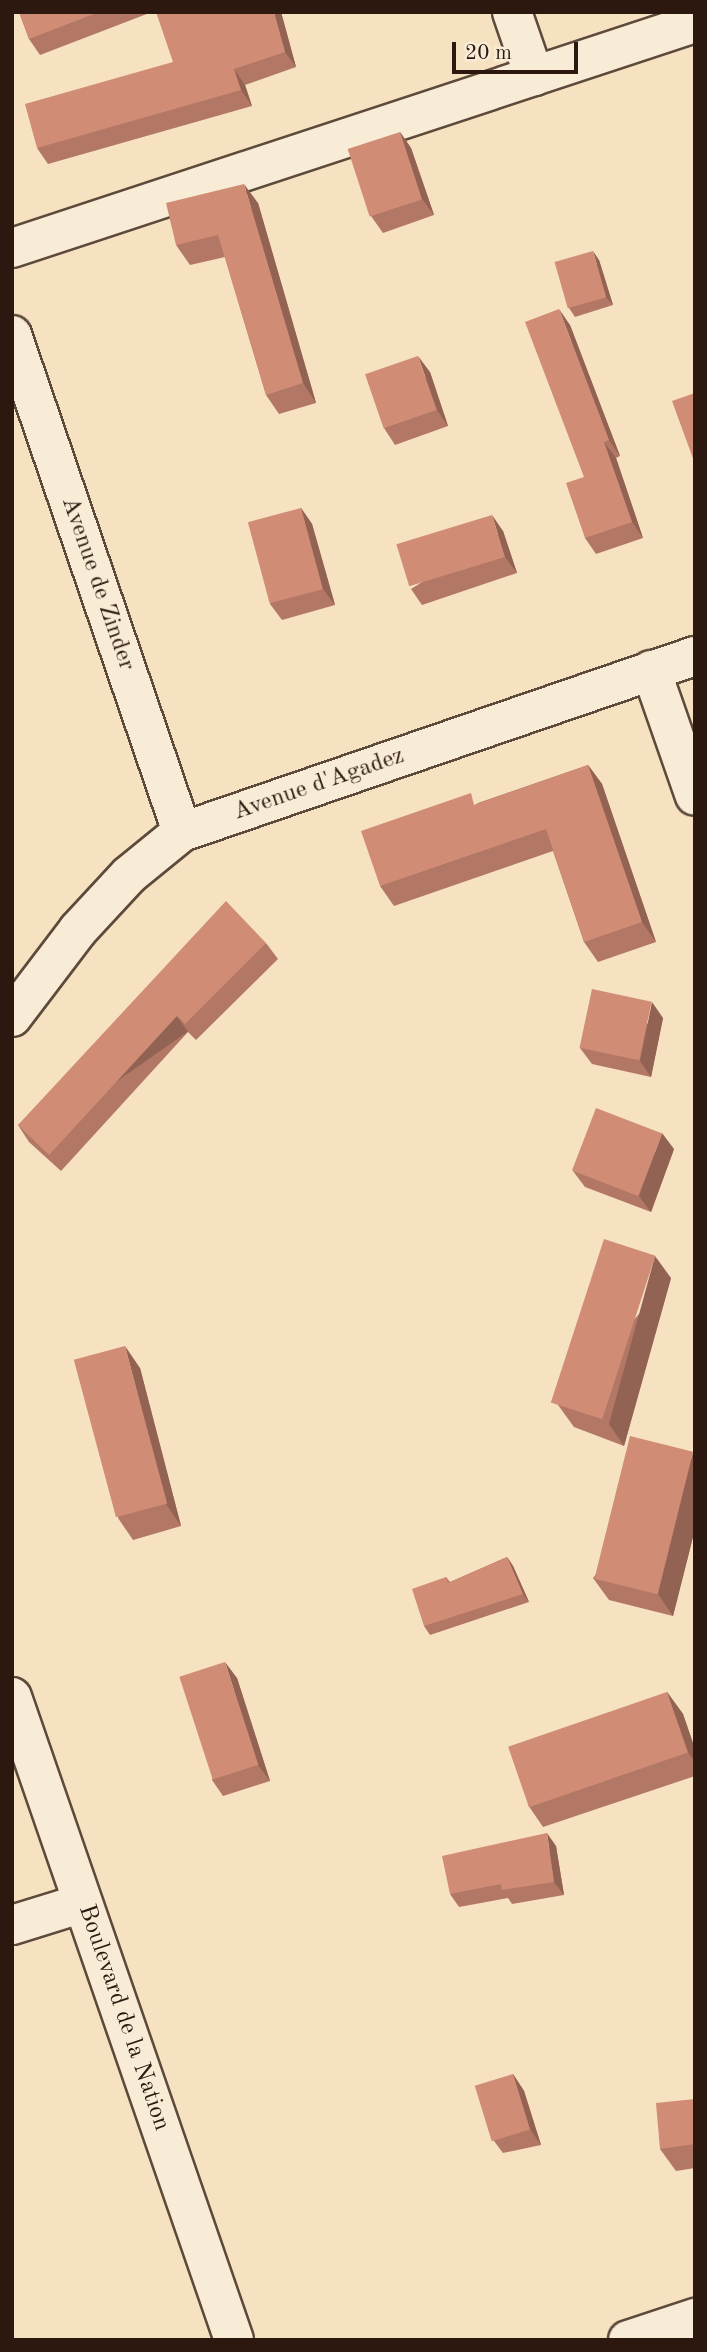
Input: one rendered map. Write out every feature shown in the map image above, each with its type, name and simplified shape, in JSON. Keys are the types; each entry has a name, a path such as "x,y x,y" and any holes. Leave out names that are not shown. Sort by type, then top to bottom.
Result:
{"street":[{"path":"513,12 534,76"},
{"path":"12,248 695,23"},
{"name":"Avenue de Zinder","path":"12,335 182,832"},
{"name":"Avenue d'Agadez","path":"12,1017 87,921 182,832 695,656"},
{"path":"651,670 695,796"},
{"name":"Boulevard de la Nation","path":"12,1697 234,2340"},
{"path":"12,1925 83,1903"},
{"path":"628,2340 695,2318"}],"building":[{"path":"19,12 99,12 29,39"},
{"path":"156,12 274,12 285,52 234,69 241,90 37,148 25,104 173,62"},
{"path":"400,132 422,200 370,217 348,149"},
{"path":"244,184 303,383 266,395 218,235 176,245 166,203"},
{"path":"593,251 606,297 568,308 555,262"},
{"path":"559,309 609,440 604,442 632,522 585,538 566,483 584,477 525,322"},
{"path":"418,356 437,410 384,428 365,374"},
{"path":"695,393 695,464 672,401"},
{"path":"301,508 323,589 270,603 248,522"},
{"path":"492,515 505,557 409,586 396,544"},
{"path":"588,765 642,922 584,942 546,829 380,886 361,831 471,793 474,805"},
{"path":"226,901 266,943 185,1024 177,1016 49,1155 18,1125"},
{"path":"592,989 652,1002 639,1060 580,1048"},
{"path":"596,1108 662,1133 638,1196 572,1171"},
{"path":"604,1239 655,1256 602,1419 551,1403"},
{"path":"125,1346 167,1503 116,1517 74,1360"},
{"path":"630,1436 693,1452 658,1594 594,1579"},
{"path":"507,1557 523,1594 424,1626 412,1589 446,1577 448,1583"},
{"path":"225,1662 258,1765 213,1780 179,1677"},
{"path":"667,1692 688,1753 529,1807 508,1747"},
{"path":"547,1833 554,1882 502,1890 501,1884 450,1894 442,1856"},
{"path":"513,2074 530,2129 492,2141 475,2086"},
{"path":"695,2099 695,2144 660,2149 656,2103"}]}
